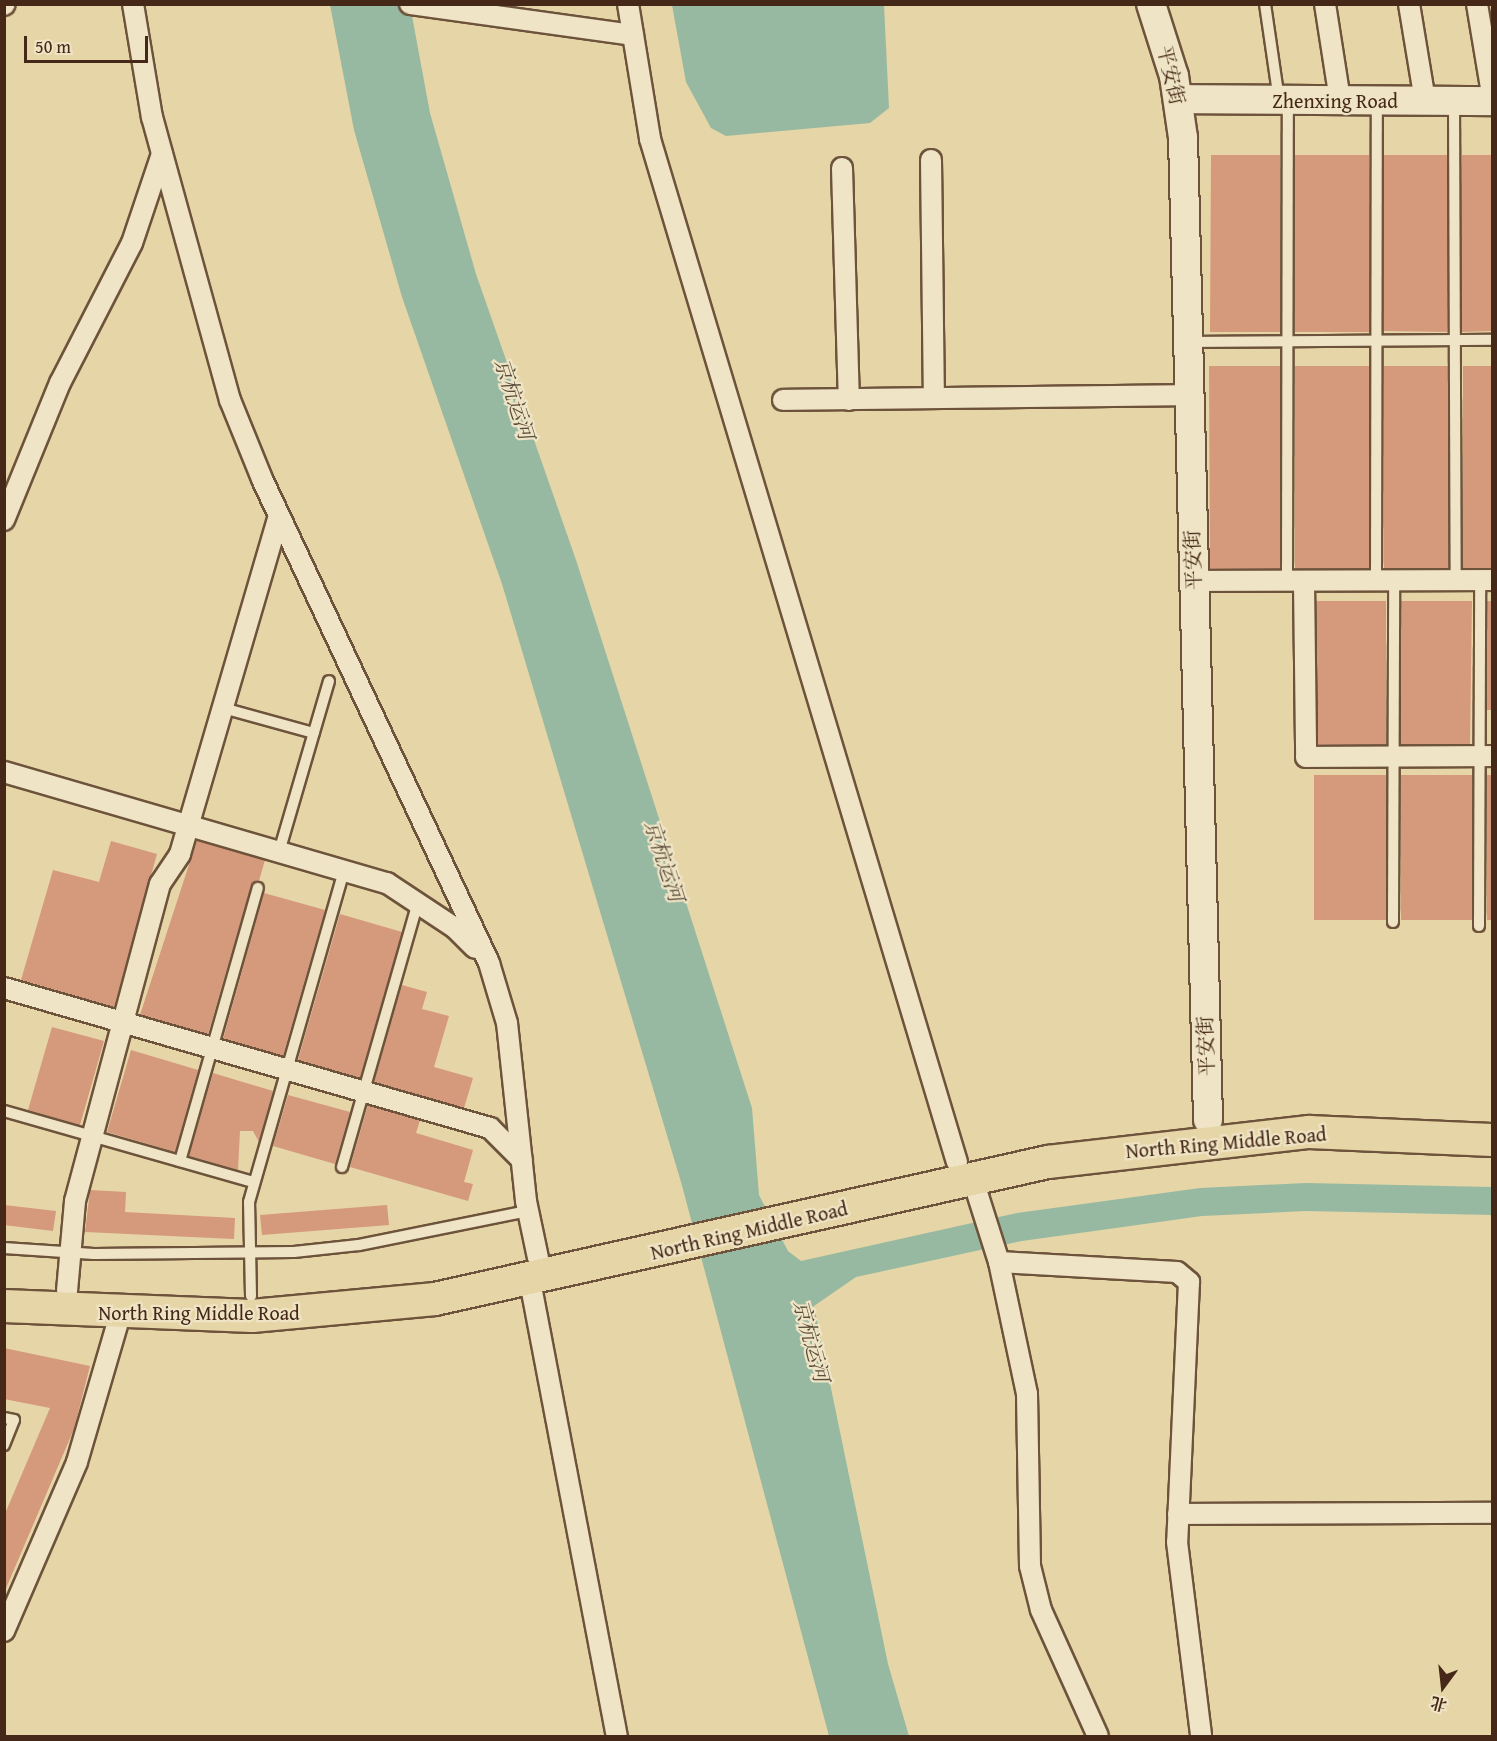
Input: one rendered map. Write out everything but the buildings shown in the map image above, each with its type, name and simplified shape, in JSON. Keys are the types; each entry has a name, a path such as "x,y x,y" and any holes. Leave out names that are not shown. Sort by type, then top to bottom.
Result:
{"main road":[{"name":"North Ring Middle Road","path":"965,1171 1044,1142 1208,1120 1308,1111 1492,1119"},
{"name":"North Ring Middle Road","path":"4,1306 120,1315 252,1316 345,1309 534,1269 793,1208 965,1171 1277,1134 1492,1140"},
{"name":"North Ring Middle Road","path":"4,1286 251,1296 534,1269"}],"street":[{"path":"133,4 162,154 213,348 279,516 489,963 507,1023 534,1269 617,1737"},
{"path":"410,4 633,35"},
{"path":"628,4 650,139 965,1171 999,1262 1027,1394 1030,1566 1041,1610 1098,1737"},
{"name":"平安街","path":"1151,4 1178,99 1187,342 1208,1120"},
{"path":"1325,4 1340,100"},
{"path":"1408,4 1425,101"},
{"path":"1477,4 1492,94"},
{"name":"Zhenxing Road","path":"1178,99 1492,101"},
{"path":"4,519 60,383 132,243 162,154"},
{"path":"931,160 934,398"},
{"path":"842,168 849,400"},
{"path":"783,400 1188,395"},
{"path":"67,1290 75,1201 160,884 180,854 279,516"},
{"path":"1192,581 1486,580"},
{"path":"1295,581 1306,757 1486,757"},
{"path":"4,772 387,883 455,928 489,963"},
{"path":"4,987 490,1128 522,1160"},
{"path":"999,1262 1177,1272 1187,1278 1192,1312 1178,1514 1191,1676 1201,1737"},
{"path":"4,1631 77,1462 120,1315"},
{"path":"1178,1514 1492,1513"}],"lane":[{"path":"1265,4 1284,100 1287,342 1295,581"},
{"path":"1377,100 1376,341 1393,757 1393,922"},
{"path":"1454,101 1456,581"},
{"path":"1187,342 1492,340"},
{"path":"1479,926 1486,757 1486,580"},
{"path":"279,852 329,681"},
{"path":"223,708 314,733"},
{"path":"251,1296 250,1254 254,1182 344,871"},
{"path":"180,1161 258,888"},
{"path":"342,1167 417,905"},
{"path":"4,1111 254,1182"},
{"path":"4,1248 70,1253 250,1254 359,1245 528,1211"},
{"path":"4,1418 14,1420 4,1445"}],"water":[{"name":"京杭运河","path":"330,5 410,5 430,113 476,274 576,560 752,1108 759,1195 788,1251 801,1261 1017,1213 1200,1188 1306,1183 1492,1187 1492,1215 1306,1211 1202,1216 1022,1241 856,1277 814,1306 888,1664 909,1736 829,1736 681,1182 502,584 402,297 354,130"},
{"path":"672,5 884,5 889,108 870,123 726,136 711,128 686,82"}]}
